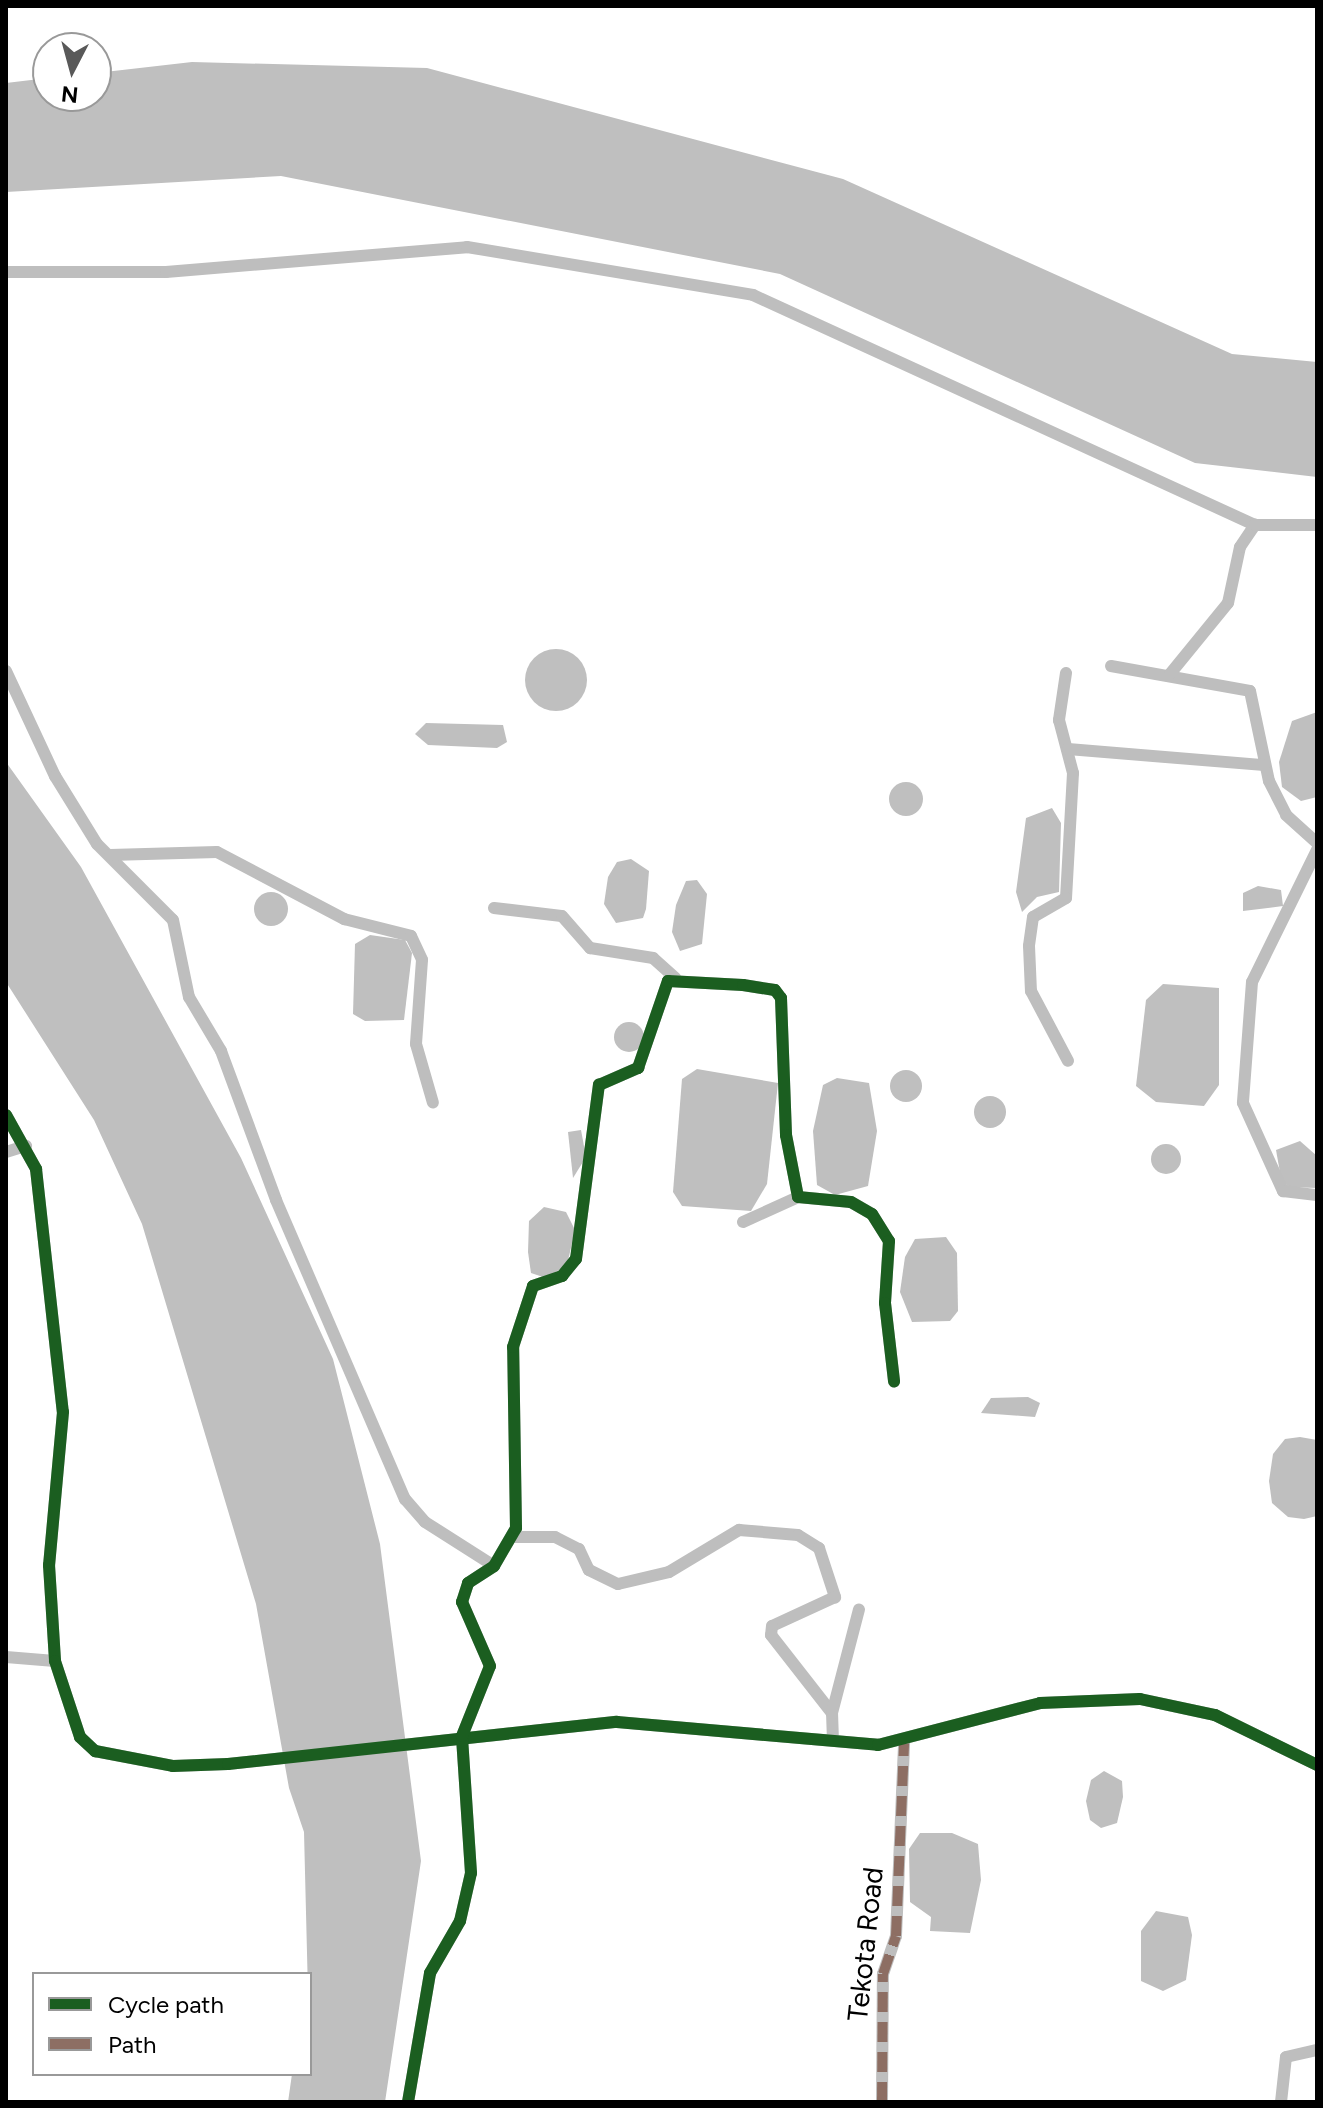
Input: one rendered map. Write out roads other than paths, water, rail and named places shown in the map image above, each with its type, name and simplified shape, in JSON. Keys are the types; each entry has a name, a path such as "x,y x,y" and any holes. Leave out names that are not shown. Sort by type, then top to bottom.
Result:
{"street":[{"path":"6,272 166,272 467,247 753,295 1255,525 1317,525"},
{"path":"1170,674 1228,603 1240,547 1255,525"},
{"path":"1111,666 1170,674 1250,691 1264,765 1286,815 1317,843"},
{"path":"6,671 55,776 110,855 173,920 189,997 221,1051 276,1200 405,1499 425,1522 494,1566"},
{"path":"1066,673 1059,720 1068,749 1066,898 1033,917 1029,946 1031,991 1068,1061"},
{"path":"1068,749 1264,765"},
{"path":"1317,850 1252,982 1243,1103 1283,1191 1317,1195"},
{"path":"110,855 217,852 344,919 411,936 422,960 416,1044 433,1103"},
{"path":"494,908 562,916 590,948 653,958 675,978 775,990 781,998 786,1135 798,1197"},
{"path":"408,2102 430,1973 460,1921 471,1873 462,1736 490,1666 462,1602 468,1583 494,1566 512,1537 510,1385 524,1304 533,1286 562,1276 576,1259 599,1085 638,1068 661,989 675,978"},
{"path":"6,1115 26,1146 36,1169 63,1412 49,1565 55,1661 80,1737 95,1751 173,1766 617,1722 833,1741 904,1743 1040,1703 1140,1699 1215,1715 1317,1765"},
{"path":"6,1152 26,1146"},
{"path":"743,1222 798,1197 851,1202 872,1214 889,1241 885,1303 894,1381"},
{"path":"512,1537 555,1537 579,1549 589,1570 618,1584 669,1572 739,1530 798,1535 819,1548 835,1597 772,1626 771,1635 832,1713"},
{"path":"833,1741 832,1713 859,1609"},
{"path":"6,1657 55,1661"},
{"name":"Tekota Road","path":"882,2102 880,2019 883,1974 896,1936 904,1743"},
{"path":"1281,2102 1286,2057 1317,2050"}]}
